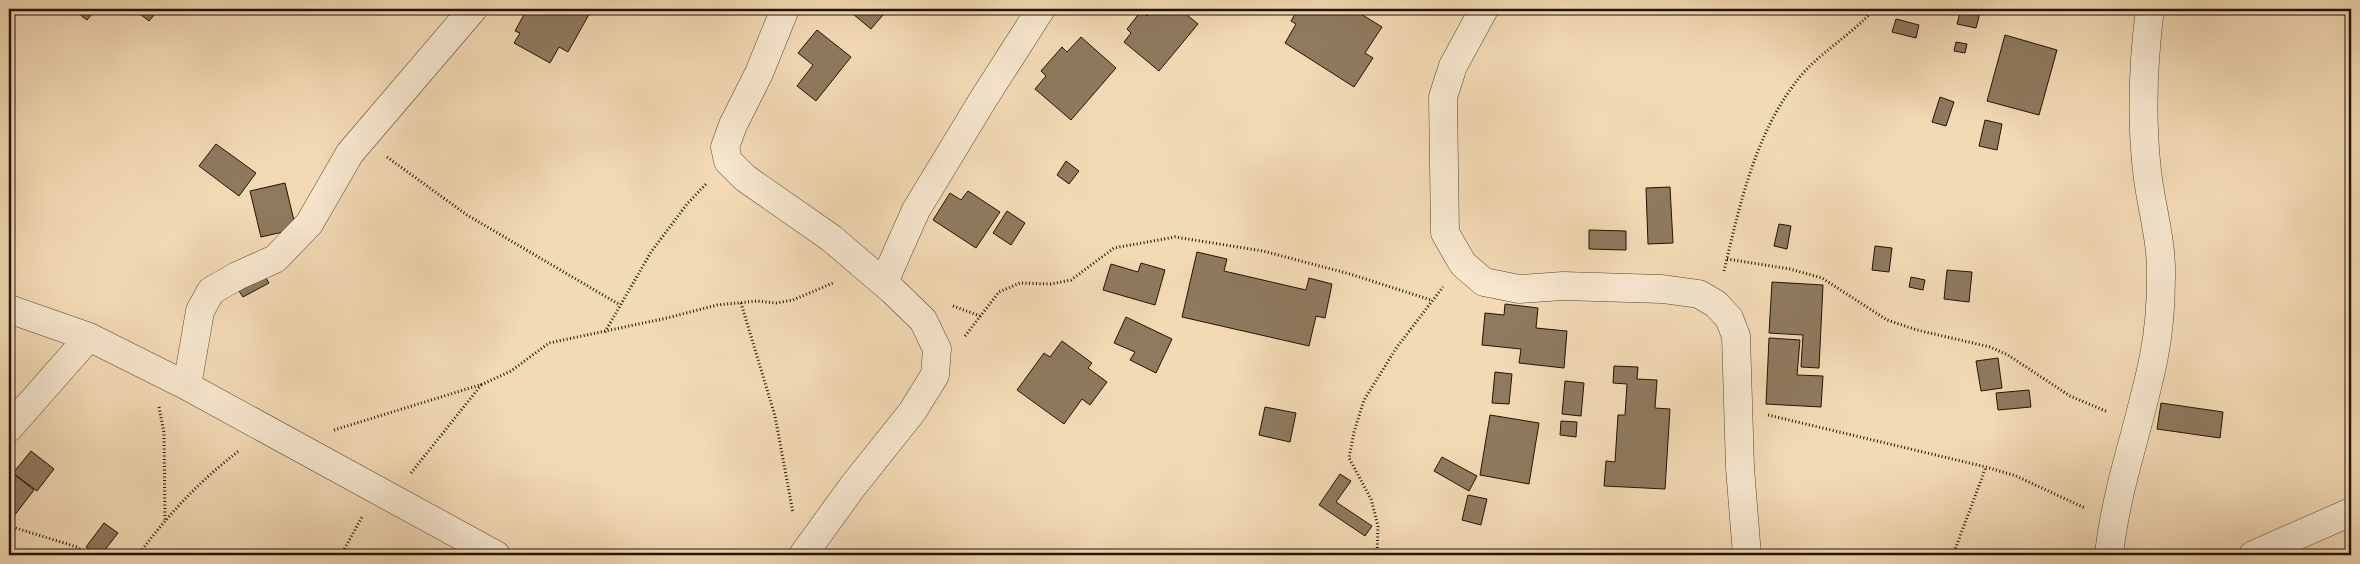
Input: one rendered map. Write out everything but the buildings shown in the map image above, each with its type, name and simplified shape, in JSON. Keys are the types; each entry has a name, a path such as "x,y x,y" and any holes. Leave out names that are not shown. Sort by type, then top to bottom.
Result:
{"street":[{"path":"187,386 200,311 211,291 237,276 275,259 309,224 350,154 473,9"},
{"path":"785,9 759,73 733,125 725,147 728,161 744,178 831,238 878,277 923,320 937,349 935,375 912,412 805,552"},
{"path":"878,277 984,98 1041,9"},
{"path":"1484,9 1453,66 1443,97 1445,233 1463,264 1484,282 1519,289 1563,286 1662,289 1699,294 1716,304 1729,318 1736,336 1740,468 1747,555"},
{"path":"2109,555 2112,522 2155,354 2161,276 2158,234 2147,173 2143,118 2144,61 2150,9"},
{"path":"9,309 89,337 150,367 496,555"},
{"path":"9,428 89,337"},
{"path":"2253,555 2351,512"}],"path":[{"path":"1716,304 1740,205 1757,153 1777,108 1799,78 1819,56 1865,20 1874,9"},
{"path":"363,138 467,215 620,305"},
{"path":"605,332 651,252 687,204 728,161"},
{"path":"935,375 999,292 1020,282 1050,284 1070,280 1114,248 1175,237 1263,251 1350,274 1431,300"},
{"path":"1727,259 1790,269 1822,278 1887,320 1917,330 1990,347 2008,355 2070,396 2136,424"},
{"path":"1376,555 1378,526 1371,500 1349,458 1354,432 1364,400 1397,347 1431,300 1463,264"},
{"path":"291,444 483,384 511,371 549,343 605,332 717,305 757,301 776,303 793,300 827,284 878,277"},
{"path":"741,303 775,416 794,516 805,552"},
{"path":"150,367 164,433 165,520"},
{"path":"341,555 383,493 483,384"},
{"path":"1739,408 1986,467 2016,476 2112,522"},
{"path":"138,555 165,520 208,474 266,431"},
{"path":"1953,555 1986,467"},
{"path":"9,526 77,547 88,555"}]}
